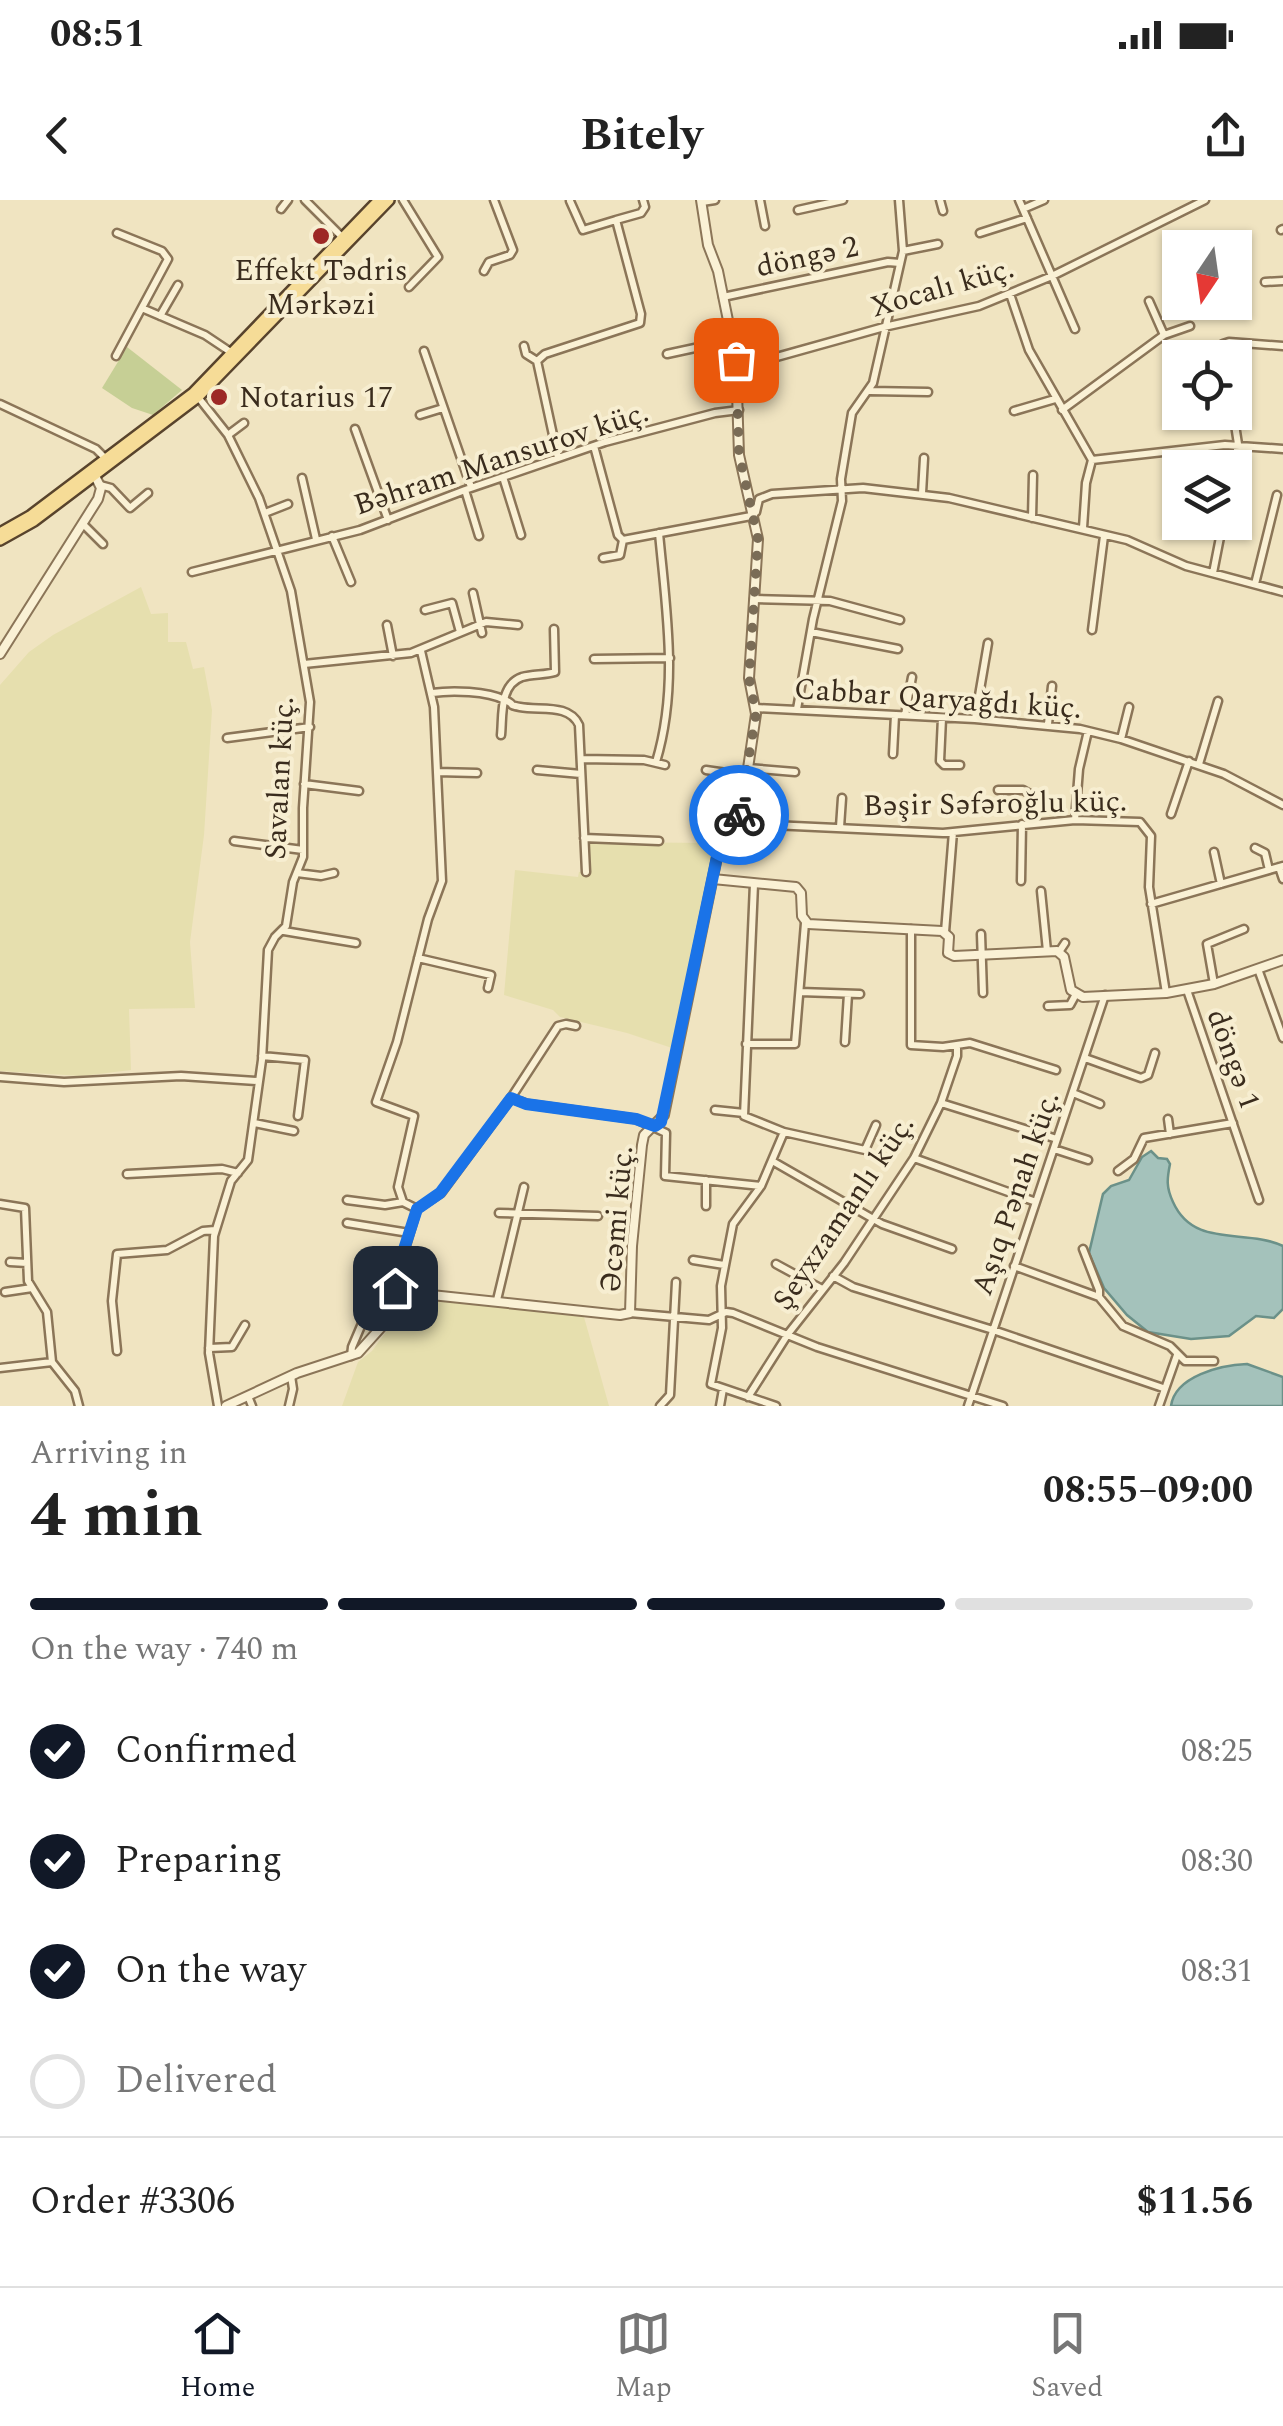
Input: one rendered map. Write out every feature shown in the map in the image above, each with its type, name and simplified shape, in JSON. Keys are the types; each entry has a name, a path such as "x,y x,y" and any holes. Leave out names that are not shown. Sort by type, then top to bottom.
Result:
{"main road":[{"path":"0,537 95,477 198,397 390,200"},
{"path":"95,477 106,459 193,393 343,238 372,202"}],"street":[{"path":"281,209 288,200"},
{"path":"305,200 343,238"},
{"path":"402,200 438,258 409,287"},
{"path":"484,270 489,262 510,255 513,250 494,200"},
{"path":"570,202 583,230 641,213 643,200"},
{"path":"701,201 715,200"},
{"path":"760,200 765,226"},
{"path":"798,210 843,200"},
{"path":"870,392 903,251 899,200"},
{"path":"940,200 943,211"},
{"path":"1019,200 1075,329"},
{"path":"1023,209 1044,200"},
{"name":"Xocalı küç.","path":"736,364 960,311 1010,294 1205,200"},
{"name":"Əcəmi küç.","path":"630,1313 633,1230 644,1134 663,1118 668,1101 723,830 742,809 756,708 749,678 758,539 739,454 736,364 701,201"},
{"path":"980,234 1028,218"},
{"path":"537,360 544,354 640,323 616,220"},
{"path":"116,356 166,264 166,254 117,233"},
{"path":"903,251 938,244"},
{"name":"döngə 2","path":"723,297 888,262 900,263"},
{"path":"1264,282 1283,280"},
{"path":"160,316 178,284"},
{"path":"1010,294 1029,350 1092,460 1083,528"},
{"path":"1148,301 1164,335"},
{"path":"144,309 205,334 232,353"},
{"path":"1062,410 1164,335 1190,326"},
{"path":"1252,344 1283,346"},
{"path":"524,346 526,354 537,360 558,458"},
{"path":"667,354 704,346 711,363 736,364"},
{"path":"424,351 479,536"},
{"path":"797,709 810,632 842,501 842,473 852,413 858,400 870,392 928,392"},
{"name":"Savalan küç.","path":"198,397 228,435 252,478 278,548 304,664 310,727 303,850 288,921 268,950 262,1056 247,1163 230,1181 215,1230 209,1348 218,1406"},
{"path":"1014,411 1056,399"},
{"path":"1,407 96,449 106,459"},
{"path":"420,415 443,408"},
{"name":"Bəhram Mansurov küç.","path":"192,572 388,520 594,446 738,410"},
{"path":"228,435 244,423"},
{"path":"354,429 388,520"},
{"path":"1236,430 1237,450"},
{"path":"1092,460 1238,444 1283,449"},
{"path":"594,446 618,535 623,540"},
{"path":"922,493 924,458"},
{"path":"1032,475 1032,518"},
{"path":"95,477 130,508 148,493"},
{"path":"0,654 98,499 95,477"},
{"path":"503,477 522,535"},
{"path":"302,478 316,539"},
{"path":"623,540 752,516 764,496 864,488 922,493 1083,528 1127,540 1186,566 1283,592"},
{"path":"1254,584 1277,495"},
{"path":"265,513 288,504"},
{"path":"83,524 102,544"},
{"path":"656,762 667,717 670,658 659,533"},
{"path":"332,536 351,582"},
{"path":"1092,630 1104,536"},
{"path":"603,558 620,554 623,540"},
{"path":"1212,572 1219,540"},
{"path":"473,592 482,633"},
{"path":"754,599 830,602 900,620"},
{"path":"425,610 452,604 460,632"},
{"path":"304,664 393,656 421,650 479,624 518,625"},
{"path":"387,625 393,656"},
{"path":"501,736 506,692 517,680 555,672 554,629"},
{"path":"810,632 898,649"},
{"path":"975,720 988,643"},
{"path":"402,1202 398,1188 414,1116 376,1102 442,881 432,693 421,650"},
{"path":"594,660 670,658"},
{"path":"905,716 912,677"},
{"path":"1048,725 1052,686"},
{"path":"432,693 462,691 505,700 518,707 570,714 579,725 586,872"},
{"path":"1199,764 1218,701"},
{"path":"1121,739 1129,707"},
{"name":"Cabbar Qaryağdı küç.","path":"756,708 1048,725 1088,731 1199,764 1245,783 1283,806"},
{"path":"893,754 895,715"},
{"path":"942,718 940,761 944,765 960,765"},
{"path":"227,738 310,727"},
{"path":"1075,820 1078,768 1088,731"},
{"path":"581,759 665,764"},
{"path":"1171,814 1190,761"},
{"path":"537,770 581,774"},
{"path":"706,770 794,772"},
{"path":"436,772 477,773"},
{"path":"304,784 359,790"},
{"path":"998,790 1023,790 1030,794 1021,881"},
{"path":"840,827 842,798"},
{"name":"Bəşir Səfəroğlu küç.","path":"735,818 750,824 953,832 1075,820 1134,821 1150,830 1151,904 1166,993"},
{"path":"953,832 945,932 949,954 1062,948 1076,994 1187,990 1283,960"},
{"path":"584,838 659,840"},
{"path":"234,841 303,850"},
{"path":"1255,848 1266,853 1270,870"},
{"path":"1214,852 1221,884"},
{"path":"1151,904 1281,867 1283,878"},
{"path":"297,873 334,873"},
{"path":"712,879 799,889 805,923 795,1044 746,1044"},
{"path":"754,884 744,1113 751,1121 784,1132 865,1150 876,1125"},
{"path":"1042,891 1047,951"},
{"path":"805,923 945,932"},
{"path":"910,929 910,1043 942,1048 975,1044 1056,1070"},
{"path":"1214,984 1207,944 1244,930"},
{"path":"283,931 356,942"},
{"path":"981,934 982,993"},
{"path":"418,958 491,974 488,988"},
{"path":"1258,969 1283,1038"},
{"name":"döngə 1","path":"1187,990 1258,1200"},
{"path":"800,992 860,994"},
{"path":"846,1042 848,994"},
{"path":"1048,1006 1070,1005 1076,994"},
{"name":"Aşıq Pənah küç.","path":"968,1406 1106,994"},
{"path":"394,1285 417,1209 440,1193 511,1098 558,1026 576,1026"},
{"name":"Şeyxzamanlı küç.","path":"748,1397 788,1334 914,1158 941,1103 957,1045"},
{"path":"1085,1058 1141,1078 1148,1075 1155,1052"},
{"path":"262,1056 305,1060 298,1116"},
{"path":"0,1077 64,1082 182,1076 257,1081"},
{"path":"1073,1093 1100,1104"},
{"path":"511,1098 526,1104 636,1119 655,1126 666,1133 666,1176 761,1186"},
{"path":"941,1103 1058,1139"},
{"path":"714,1110 744,1113"},
{"path":"1168,1118 1170,1134"},
{"path":"254,1123 294,1130"},
{"path":"1118,1171 1134,1159 1144,1138 1232,1123"},
{"path":"776,1406 711,1384 721,1335 724,1265 737,1216 761,1186 784,1132"},
{"path":"1054,1148 1088,1160"},
{"path":"914,1158 1036,1202"},
{"path":"774,1162 871,1218 952,1250"},
{"path":"126,1174 222,1169 238,1173"},
{"path":"706,1180 706,1206"},
{"path":"496,1300 524,1188"},
{"path":"346,1200 385,1205 402,1202 417,1209"},
{"path":"0,1204 25,1208 26,1262 32,1288 47,1312 52,1362 76,1391 78,1406"},
{"path":"499,1213 598,1216"},
{"path":"347,1223 409,1233"},
{"path":"118,1351 112,1301 117,1254 167,1250 202,1231 215,1230"},
{"path":"1083,1250 1100,1290 1099,1297"},
{"path":"693,1260 724,1265"},
{"path":"10,1262 26,1262"},
{"path":"776,1264 822,1289"},
{"path":"1014,1266 1099,1297 1123,1326 1170,1346 1177,1356 1191,1362 1214,1361"},
{"path":"833,1276 853,1287 1163,1388"},
{"path":"660,1406 670,1395 676,1282"},
{"path":"351,1356 374,1293 383,1286 394,1285 410,1298"},
{"path":"5,1292 32,1288"},
{"path":"226,1406 291,1376 351,1356 368,1346 410,1298 426,1293 710,1320 733,1313 817,1347 1003,1406"},
{"path":"209,1348 232,1347 245,1324"},
{"path":"1159,1406 1177,1356"},
{"path":"0,1368 52,1362"},
{"path":"289,1406 291,1376"},
{"path":"720,1406 723,1390"},
{"path":"248,1396 252,1406"}],"shaded area":[{"path":"141,587 151,614 168,613 168,642 186,642 193,669 204,667 212,710 204,835 190,942 195,1008 129,1009 131,1070 82,1076 0,1071 0,685 29,652 53,635"},
{"path":"588,842 716,843 675,1049 560,1017 553,1010 504,995 515,870 578,877 579,872 589,871"},
{"path":"433,1297 584,1317 609,1406 342,1406 358,1362 372,1351 405,1306"}],"green space":[{"path":"127,347 182,390 153,415 132,408 102,388"}],"water":[{"path":"1151,1151 1170,1164 1171,1197 1182,1217 1194,1226 1207,1232 1283,1246 1283,1309 1274,1318 1256,1316 1229,1336 1191,1339 1148,1332 1104,1288 1089,1253 1103,1194 1111,1186 1129,1180 1142,1157"},
{"path":"1247,1364 1283,1377 1283,1406 1171,1406 1174,1396 1190,1380 1213,1370"}],"way so far":[{"path":"736,360 739,454 758,539 749,678 756,714 739,815"}],"place":[{"name":"Effekt Tədris Mərkəzi","path":"321,236"},
{"name":"Notarius 17","path":"219,397"}],"route":[{"path":"395,1288 417,1209 436,1198 511,1098 526,1104 636,1119 655,1126 661,1122 722,833 739,815"}]}
